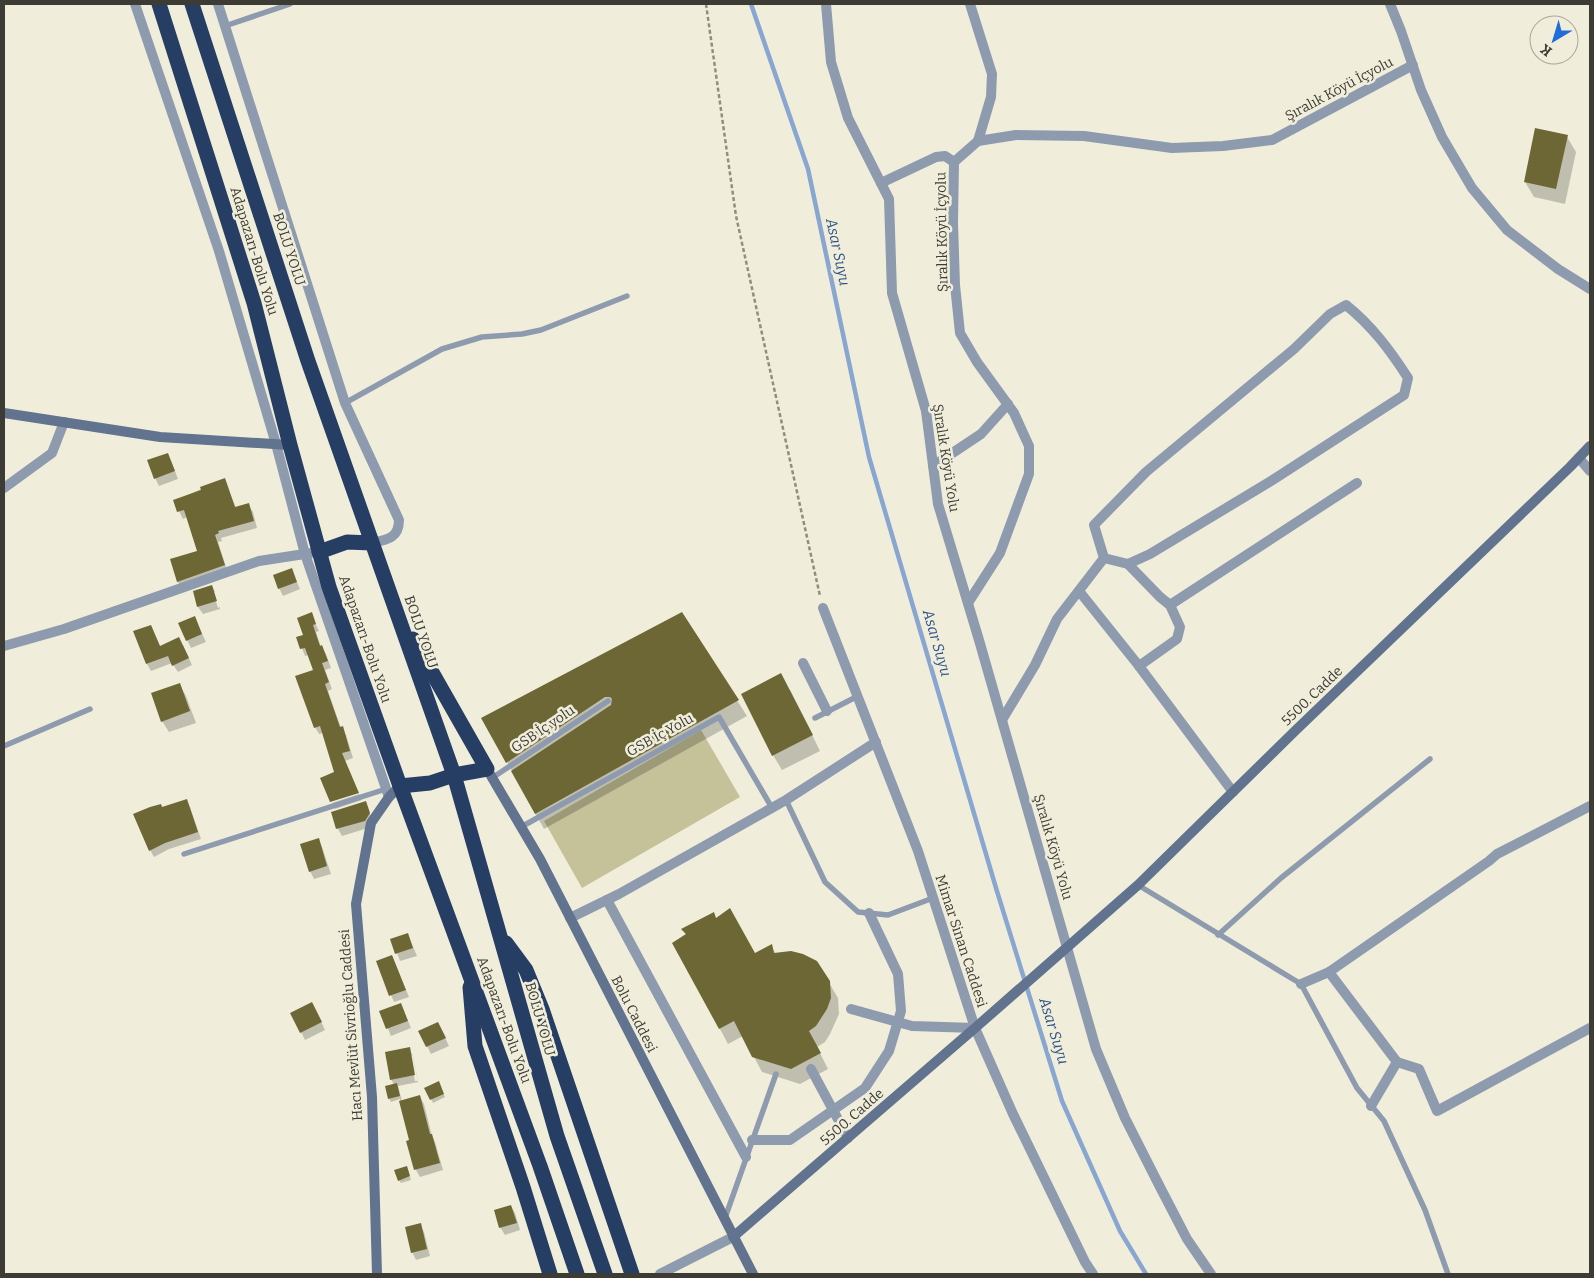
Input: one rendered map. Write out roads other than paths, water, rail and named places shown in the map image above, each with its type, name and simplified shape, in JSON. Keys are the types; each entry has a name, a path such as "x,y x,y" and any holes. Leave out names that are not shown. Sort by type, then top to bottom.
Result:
{"highway":[{"name":"Adapazarı-Bolu Yolu","path":"160,4 254,303 283,445 312,553 329,587 392,791 468,968 540,1166 576,1274"},
{"name":"BOLU YOLU","path":"192,4 308,362 454,775 557,1136 605,1274"},
{"path":"312,553 347,542 372,544"},
{"path":"392,791 430,783 454,775 490,774 394,605"},
{"path":"498,933 526,970 542,1009 632,1274"},
{"path":"468,968 474,1046 524,1187 550,1274"}],"street":[{"path":"4,413 160,437 283,445 135,4"},
{"path":"218,4 345,403 399,520 398,529 393,536 372,544"},
{"name":"Şıralık Köyü Yolu","path":"826,4 831,62 848,118 889,199 892,293 926,411 938,504 1096,1049 1125,1118 1187,1239 1211,1274"},
{"path":"970,4 992,74 991,97 978,141"},
{"name":"Şıralık Köyü İçyolu","path":"1390,4 1402,31 1421,90 1442,137 1472,188 1507,230 1558,269 1590,289"},
{"name":"Şıralık Köyü İçyolu","path":"968,603 1000,553 1029,474 1029,446 1014,413 977,362 960,333 955,285 954,162 978,141 1016,135 1084,136 1172,148 1223,146 1272,140 1413,65"},
{"path":"881,183 936,158 945,156 954,162"},
{"path":"1104,558 1094,525 1146,472 1294,349 1330,314 1346,305 1363,319 1389,348 1408,378 1404,395 1271,481 1150,554 1128,564"},
{"path":"933,466 981,434 1008,404"},
{"path":"4,488 52,453 64,422"},
{"name":"5500. Cadde","path":"733,1237 1138,885 1590,446"},
{"path":"1579,458 1590,471"},
{"path":"1170,605 1357,483"},
{"path":"4,646 64,629 259,561 312,553"},
{"path":"1104,558 1128,564 1170,605 1180,627 1177,639 1139,666"},
{"path":"1002,720 1036,665 1057,619 1104,558"},
{"path":"1079,591 1139,666 1232,792"},
{"name":"Mimar Sinan Caddesi","path":"823,608 918,851 975,1028 1012,1114 1085,1262 1093,1274"},
{"path":"803,663 827,711"},
{"path":"570,918 786,800 876,742"},
{"name":"Bolu Caddesi","path":"490,774 570,918 752,1274"},
{"name":"Hacı Mevlüt Sivrioğlu Caddesi","path":"377,1274 372,1097 356,904 371,824 392,791"},
{"path":"1301,984 1329,972 1497,854 1590,806"},
{"path":"606,900 746,1157"},
{"path":"752,1140 790,1140 865,1088 889,1051 902,1011 898,974 869,913"},
{"path":"1329,972 1397,1062 1419,1068 1437,1111 1590,1028"},
{"path":"851,1008 912,1026 975,1028"},
{"path":"1371,1106 1397,1062"},
{"path":"811,1069 848,1138"},
{"path":"660,1274 733,1237"}],"lane":[{"path":"225,26 290,4"},
{"path":"345,403 442,349 482,337 522,334 542,330 628,296"},
{"path":"815,718 858,696"},
{"name":"GSB İç yolu","path":"490,774 608,701"},
{"path":"4,746 90,709"},
{"name":"GSB İç Yolu","path":"521,827 719,716 772,808"},
{"path":"1218,935 1281,878 1430,759"},
{"path":"184,854 392,791"},
{"path":"786,800 825,882 858,912 888,915 933,898"},
{"path":"1138,885 1301,984 1357,1088 1384,1121 1425,1210 1448,1274"},
{"path":"724,1220 776,1074"}],"waterway":[{"name":"Asar Suyu","path":"751,4 808,169 869,457 996,888 1062,1101 1120,1231 1146,1274"}]}
